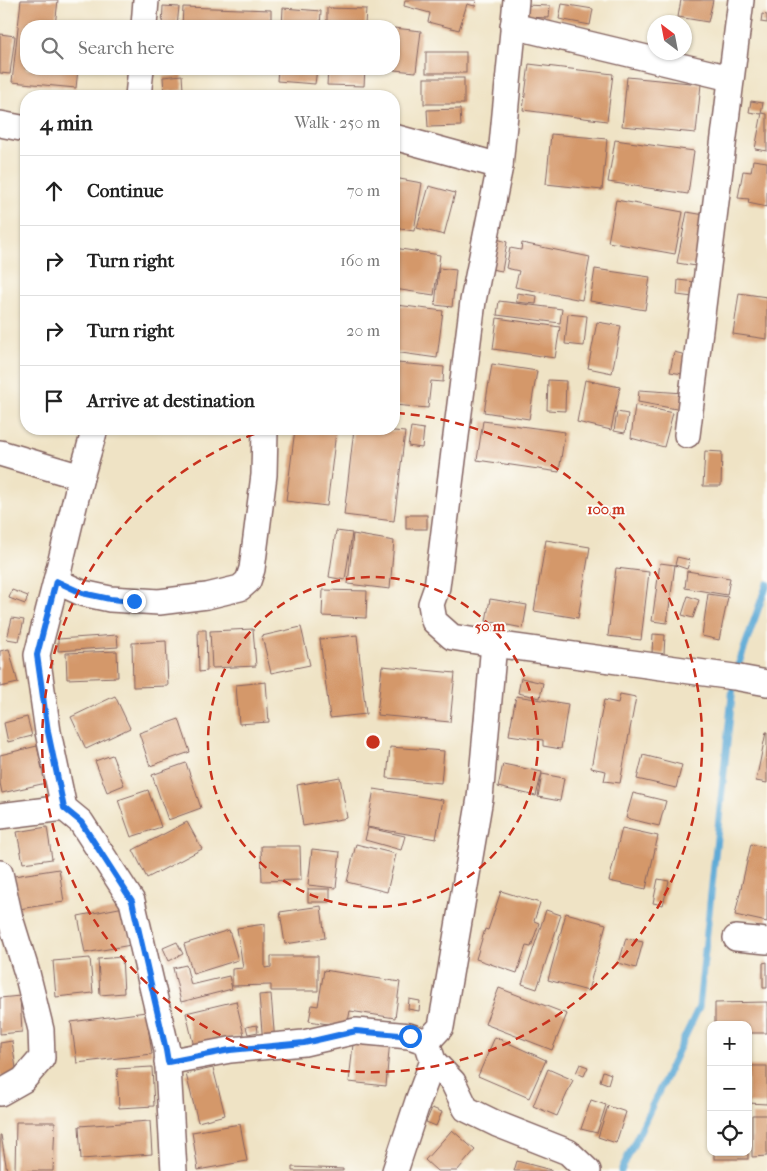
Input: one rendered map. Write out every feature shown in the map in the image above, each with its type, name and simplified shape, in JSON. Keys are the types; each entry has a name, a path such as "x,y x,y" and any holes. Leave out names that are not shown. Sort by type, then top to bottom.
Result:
{"street":[{"path":"144,20 146,0"},
{"path":"516,0 500,166 473,301 437,587 431,604 434,621 452,637 767,683"},
{"path":"687,436 740,0"},
{"path":"513,26 730,78"},
{"path":"138,90 140,75"},
{"path":"0,124 20,128"},
{"path":"400,139 500,166"},
{"path":"93,435 37,655 48,732 64,808 81,822 132,901 168,1062 174,1171"},
{"path":"56,581 82,593 110,599 159,602 207,596 240,588 248,581 252,569 264,475 265,435"},
{"path":"0,453 81,477"},
{"path":"395,1171 418,1101 430,1051 441,1027 480,798 494,644"},
{"path":"0,816 64,808"},
{"path":"0,873 10,918 27,973 41,1030 42,1049 42,1058 23,1080 0,1093"},
{"path":"736,938 767,941"},
{"path":"168,1062 230,1050 304,1043 356,1031 410,1036 430,1051 453,1082 466,1109 497,1124 568,1152 588,1171"}],"building":[{"path":"21,0 58,0 56,20 20,20 20,75 77,75 76,88 12,82"},
{"path":"405,0 476,0 475,6 467,4 459,30 428,22 430,13 404,6"},
{"path":"681,0 713,0 708,22 692,19 692,15 678,15"},
{"path":"562,4 593,9 590,25 559,19"},
{"path":"524,5 550,6 549,18 523,17"},
{"path":"163,6 179,7 178,20 162,20"},
{"path":"183,7 271,10 271,20 182,20"},
{"path":"283,8 321,11 320,20 282,20"},
{"path":"327,8 366,9 365,20 327,20"},
{"path":"762,14 767,15 767,23 761,22"},
{"path":"400,29 421,31 416,72 400,71"},
{"path":"0,34 15,36 10,74 0,73"},
{"path":"426,52 466,52 466,73 426,73"},
{"path":"529,64 613,74 607,121 523,110"},
{"path":"182,75 183,90 164,90 163,77"},
{"path":"278,75 316,75 315,84 277,81"},
{"path":"328,75 365,75 364,86 327,85"},
{"path":"627,77 701,84 696,133 622,126"},
{"path":"424,78 464,78 464,104 424,104"},
{"path":"751,101 763,103 761,114 749,112"},
{"path":"460,109 461,126 428,127 427,110"},
{"path":"762,113 767,114 767,151 755,149"},
{"path":"551,134 607,139 602,190 546,184"},
{"path":"615,140 694,151 688,194 608,182"},
{"path":"753,160 767,162 767,207 748,203 749,199 738,198 743,171 751,172"},
{"path":"400,179 422,183 414,231 400,229"},
{"path":"429,186 455,193 444,235 417,228"},
{"path":"616,200 683,212 675,254 608,242"},
{"path":"687,212 705,215 696,266 677,263"},
{"path":"497,239 507,242 502,271 491,269"},
{"path":"522,243 590,257 582,300 515,287 519,271 506,268 510,248 521,250"},
{"path":"400,249 440,255 434,295 400,290"},
{"path":"439,268 456,270 452,307 435,305"},
{"path":"595,269 650,277 645,310 590,301"},
{"path":"678,280 695,282 693,297 677,295"},
{"path":"517,293 537,296 536,304 516,302"},
{"path":"739,293 767,297 767,339 733,334"},
{"path":"499,301 562,309 560,323 497,315"},
{"path":"400,305 443,311 437,358 400,353"},
{"path":"568,314 587,316 584,346 565,344"},
{"path":"497,318 560,327 555,358 493,349"},
{"path":"597,322 621,326 612,373 588,368"},
{"path":"674,352 686,355 683,374 670,372"},
{"path":"400,363 444,367 443,382 431,381 428,408 400,406"},
{"path":"492,364 537,371 529,419 484,412"},
{"path":"548,380 566,381 565,411 547,410"},
{"path":"585,380 620,387 611,430 577,422"},
{"path":"639,390 684,393 682,410 638,402"},
{"path":"635,405 673,413 664,447 631,438"},
{"path":"617,412 628,414 625,433 614,431"},
{"path":"483,421 565,432 559,472 477,460"},
{"path":"411,427 424,429 422,448 408,446"},
{"path":"400,432 405,432 394,521 344,515 353,435 400,435"},
{"path":"294,435 336,435 327,506 286,501"},
{"path":"705,451 722,452 721,486 703,486"},
{"path":"406,515 427,515 427,529 406,529"},
{"path":"336,531 352,533 345,580 329,577"},
{"path":"353,534 394,541 390,589 348,584"},
{"path":"546,540 590,547 578,618 534,611"},
{"path":"677,557 690,560 687,569 675,565"},
{"path":"660,563 675,565 667,623 652,621"},
{"path":"616,568 649,572 641,640 608,636"},
{"path":"687,571 730,578 727,595 685,588"},
{"path":"12,590 28,596 25,604 9,598"},
{"path":"323,590 367,591 366,618 322,616"},
{"path":"708,594 728,597 719,640 702,636"},
{"path":"688,596 699,600 693,618 682,615"},
{"path":"490,599 527,605 523,628 486,621"},
{"path":"12,618 24,620 19,641 7,639"},
{"path":"301,627 310,665 271,673 262,636"},
{"path":"253,629 256,666 212,668 210,631"},
{"path":"198,630 206,630 207,671 199,672"},
{"path":"653,634 665,635 664,654 652,653"},
{"path":"117,635 118,647 58,651 58,639"},
{"path":"357,635 366,714 330,718 320,639"},
{"path":"166,641 168,686 133,687 132,643"},
{"path":"9,649 18,683 0,687 0,651"},
{"path":"117,651 118,677 67,679 66,653"},
{"path":"382,666 455,673 450,722 377,715"},
{"path":"521,678 543,683 540,698 518,693"},
{"path":"266,682 269,722 239,724 236,685"},
{"path":"620,694 636,697 620,783 604,781 606,771 591,768 604,700 618,703"},
{"path":"115,696 130,728 86,749 71,717"},
{"path":"516,696 568,704 561,749 543,746 543,740 509,735"},
{"path":"27,717 32,736 8,742 4,723"},
{"path":"179,719 190,752 150,766 139,733"},
{"path":"767,732 767,783 756,781"},
{"path":"37,746 46,783 2,793 0,755"},
{"path":"390,747 444,751 441,783 387,778"},
{"path":"112,755 124,785 107,792 95,761"},
{"path":"643,755 682,765 676,788 637,779"},
{"path":"186,763 201,808 168,820 152,775"},
{"path":"503,764 542,772 536,796 498,787"},
{"path":"542,774 564,778 560,801 538,797"},
{"path":"340,777 347,818 303,826 297,785"},
{"path":"374,789 443,800 436,839 367,827"},
{"path":"148,790 161,827 131,837 118,800"},
{"path":"633,793 666,801 659,826 626,818"},
{"path":"187,822 202,849 147,878 133,850"},
{"path":"47,827 52,859 23,863 17,832"},
{"path":"368,828 405,836 401,850 365,840"},
{"path":"622,828 658,836 646,889 609,881"},
{"path":"356,844 396,854 387,892 347,882"},
{"path":"751,844 767,848 767,922 735,915"},
{"path":"261,846 300,846 301,880 262,881"},
{"path":"312,849 340,852 336,888 308,885"},
{"path":"59,869 64,902 19,909 14,876"},
{"path":"658,879 669,881 663,905 653,903"},
{"path":"308,889 330,889 330,902 308,902"},
{"path":"501,891 540,903 534,921 539,923 531,947 526,946 517,973 476,959 485,929 488,930"},
{"path":"321,906 325,938 285,944 280,912"},
{"path":"124,907 131,945 85,953 78,916"},
{"path":"546,910 561,915 537,989 522,984"},
{"path":"566,913 606,924 588,991 548,980"},
{"path":"265,924 265,968 271,967 271,956 318,956 318,991 271,991 271,985 232,986 232,969 243,968 237,928"},
{"path":"229,930 238,960 193,974 184,944"},
{"path":"626,938 643,942 636,968 619,963"},
{"path":"177,942 183,954 169,961 163,948"},
{"path":"122,957 124,993 100,995 98,959"},
{"path":"90,958 93,993 56,997 53,961"},
{"path":"767,962 767,988 763,988 763,963"},
{"path":"186,965 191,985 229,976 232,989 181,1002 173,968"},
{"path":"324,970 400,982 395,1018 350,1011 347,1027 309,1021 312,1005 318,1006"},
{"path":"499,988 567,1014 552,1050 485,1024"},
{"path":"271,994 275,1043 263,1044 259,995"},
{"path":"20,996 22,1032 0,1034 0,998"},
{"path":"409,999 420,1001 419,1011 408,1009"},
{"path":"236,1001 244,1035 194,1047 186,1013"},
{"path":"767,1002 767,1033 752,1033 752,1021 715,1021 715,1003"},
{"path":"146,1012 152,1054 77,1063 71,1022"},
{"path":"257,1025 258,1032 248,1034 246,1027"},
{"path":"354,1035 390,1039 386,1086 349,1082"},
{"path":"495,1037 546,1060 529,1098 478,1076"},
{"path":"12,1041 17,1075 0,1077 0,1043"},
{"path":"580,1064 588,1067 584,1076 576,1073"},
{"path":"752,1066 767,1066 767,1104 752,1103"},
{"path":"152,1067 154,1106 119,1108 117,1069"},
{"path":"213,1068 225,1115 198,1122 186,1074"},
{"path":"548,1069 573,1080 557,1116 533,1106"},
{"path":"603,1071 611,1074 608,1084 600,1081"},
{"path":"591,1100 606,1105 597,1133 581,1129"},
{"path":"608,1106 626,1112 616,1143 598,1137"},
{"path":"432,1108 442,1112 436,1126 426,1122"},
{"path":"752,1115 767,1115 767,1156 752,1156"},
{"path":"150,1121 152,1154 81,1159 79,1126"},
{"path":"16,1122 55,1122 53,1171 15,1171"},
{"path":"240,1124 247,1161 198,1170 192,1132"},
{"path":"452,1130 475,1150 457,1171 437,1171 425,1160"},
{"path":"1,1135 7,1171 0,1171"},
{"path":"714,1156 748,1156 748,1159 714,1159"},
{"path":"517,1161 551,1170 551,1171 514,1171"},
{"path":"292,1167 343,1169 343,1171 292,1171"}],"waterway":[{"path":"621,1171 699,1007 734,677 767,584"}],"route":[{"path":"134,601 110,599 82,593 56,581 37,655 48,732 64,808 81,822 132,901 168,1062 230,1050 304,1043 356,1031 410,1036"}]}
